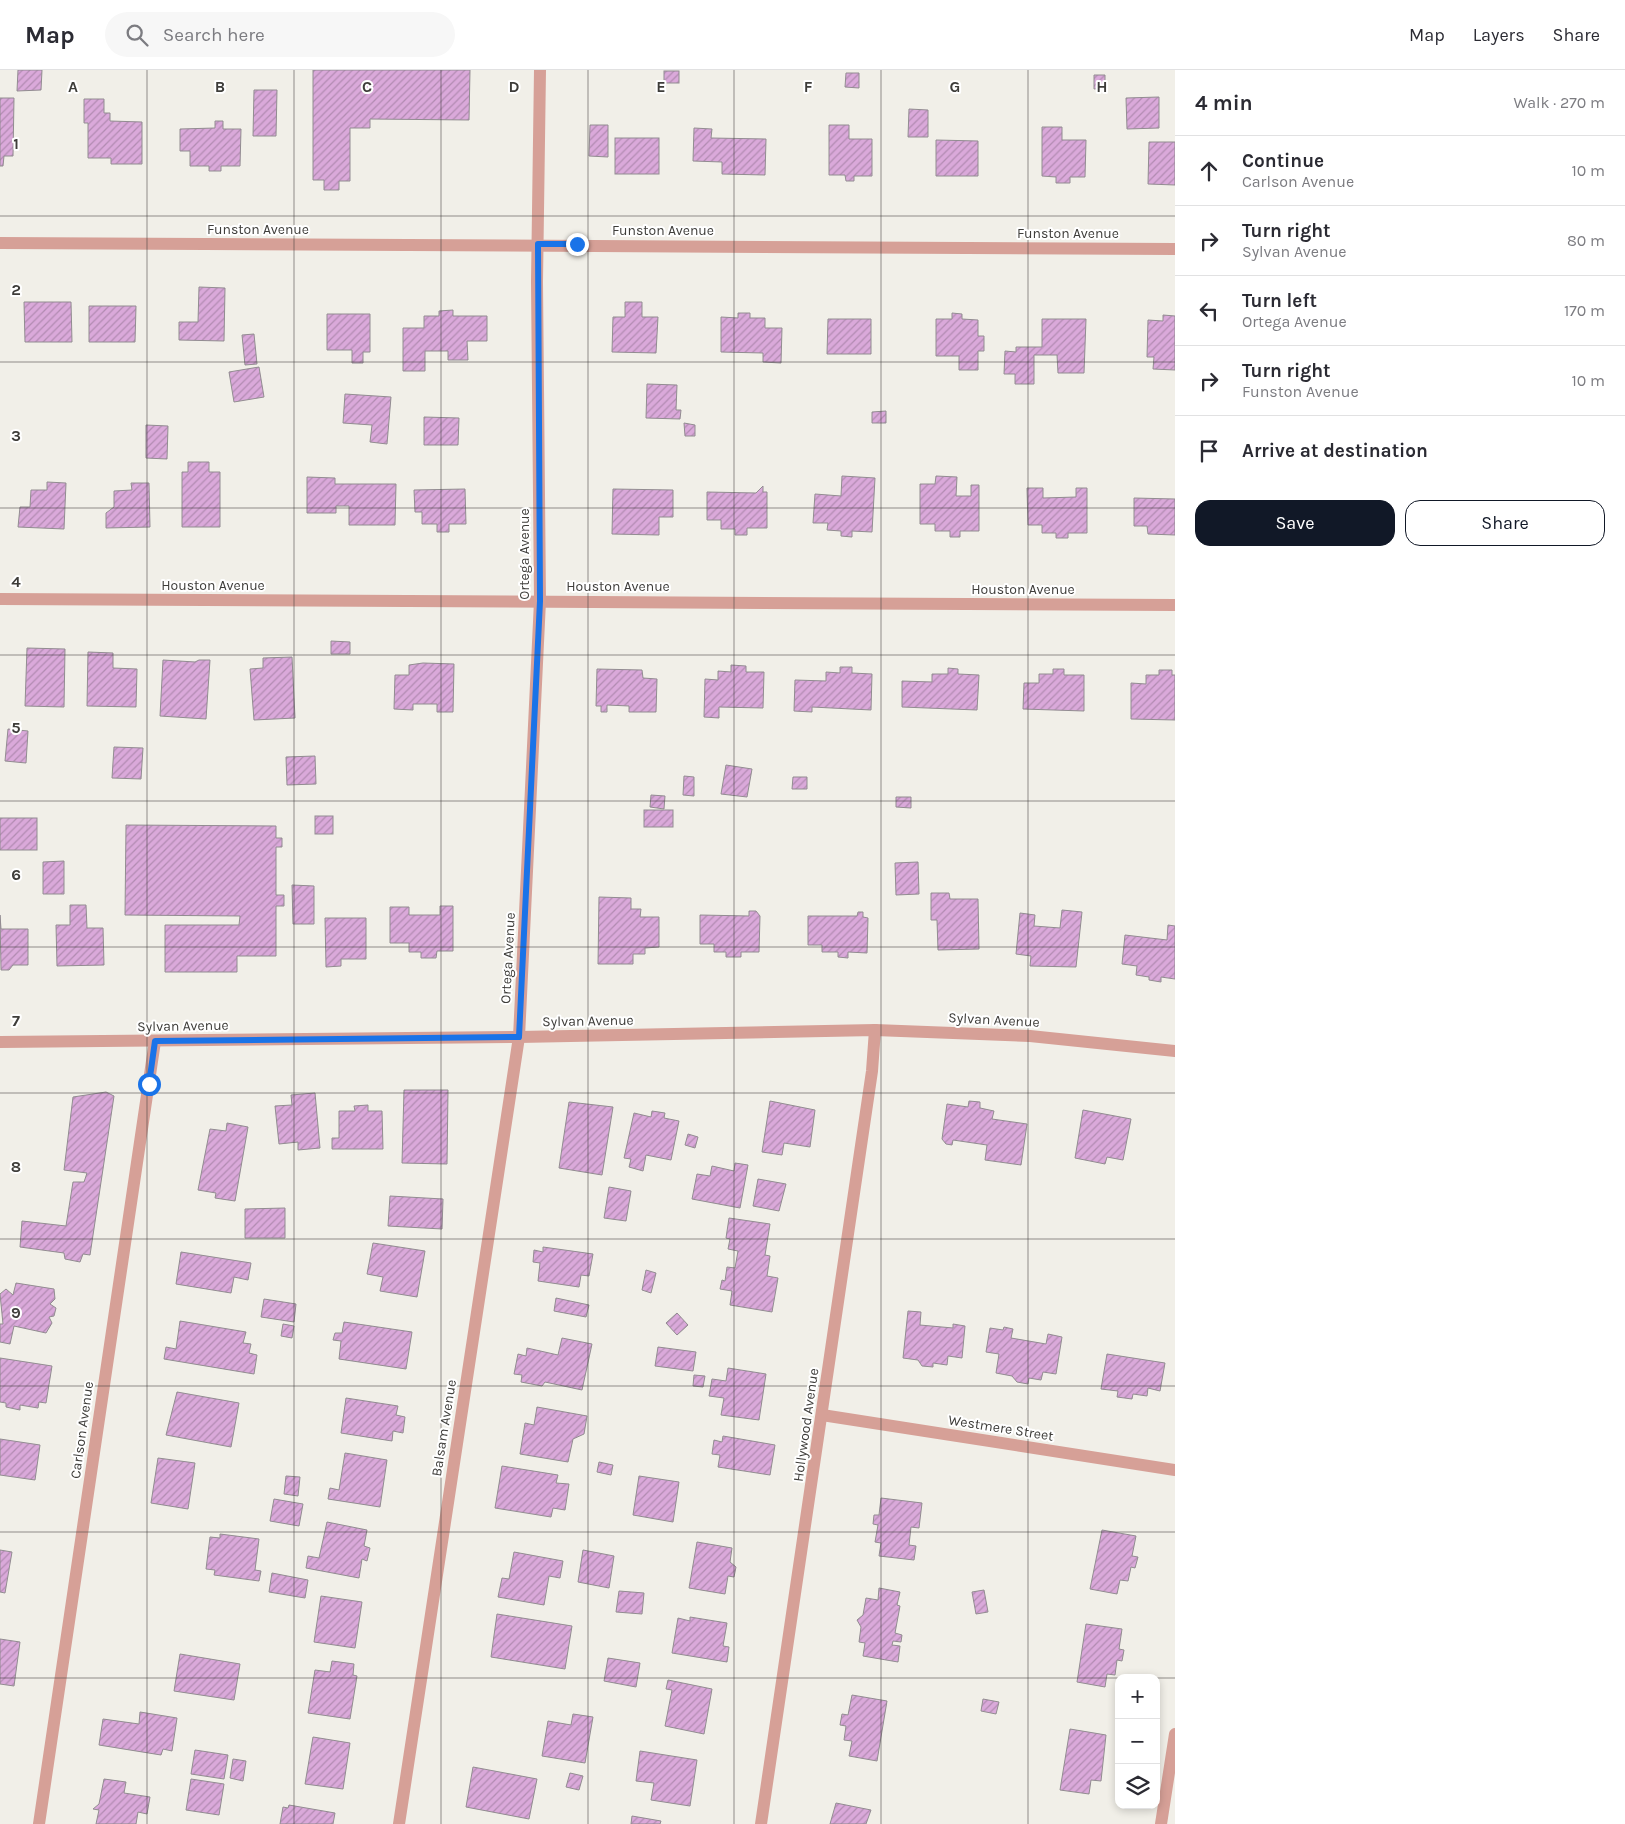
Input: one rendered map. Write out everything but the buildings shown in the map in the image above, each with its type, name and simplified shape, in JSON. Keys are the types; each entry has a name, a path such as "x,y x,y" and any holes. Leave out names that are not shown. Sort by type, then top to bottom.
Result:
{"street":[{"name":"Ortega Avenue","path":"519,1037 540,601 538,244 540,70"},
{"name":"Funston Avenue","path":"0,243 538,244 1175,249"},
{"name":"Houston Avenue","path":"0,599 1175,604"},
{"name":"Sylvan Avenue","path":"0,1042 519,1037 876,1030 1030,1036 1175,1051"},
{"name":"Hollywood Avenue","path":"761,1824 872,1071 876,1030"},
{"name":"Balsam Avenue","path":"398,1824 519,1037"},
{"name":"Carlson Avenue","path":"39,1824 155,1041"},
{"name":"Westmere Street","path":"822,1415 1175,1470"},
{"path":"1161,1824 1175,1734"}],"route":[{"path":"149,1084 155,1041 519,1037 540,601 538,244 577,244"}]}
